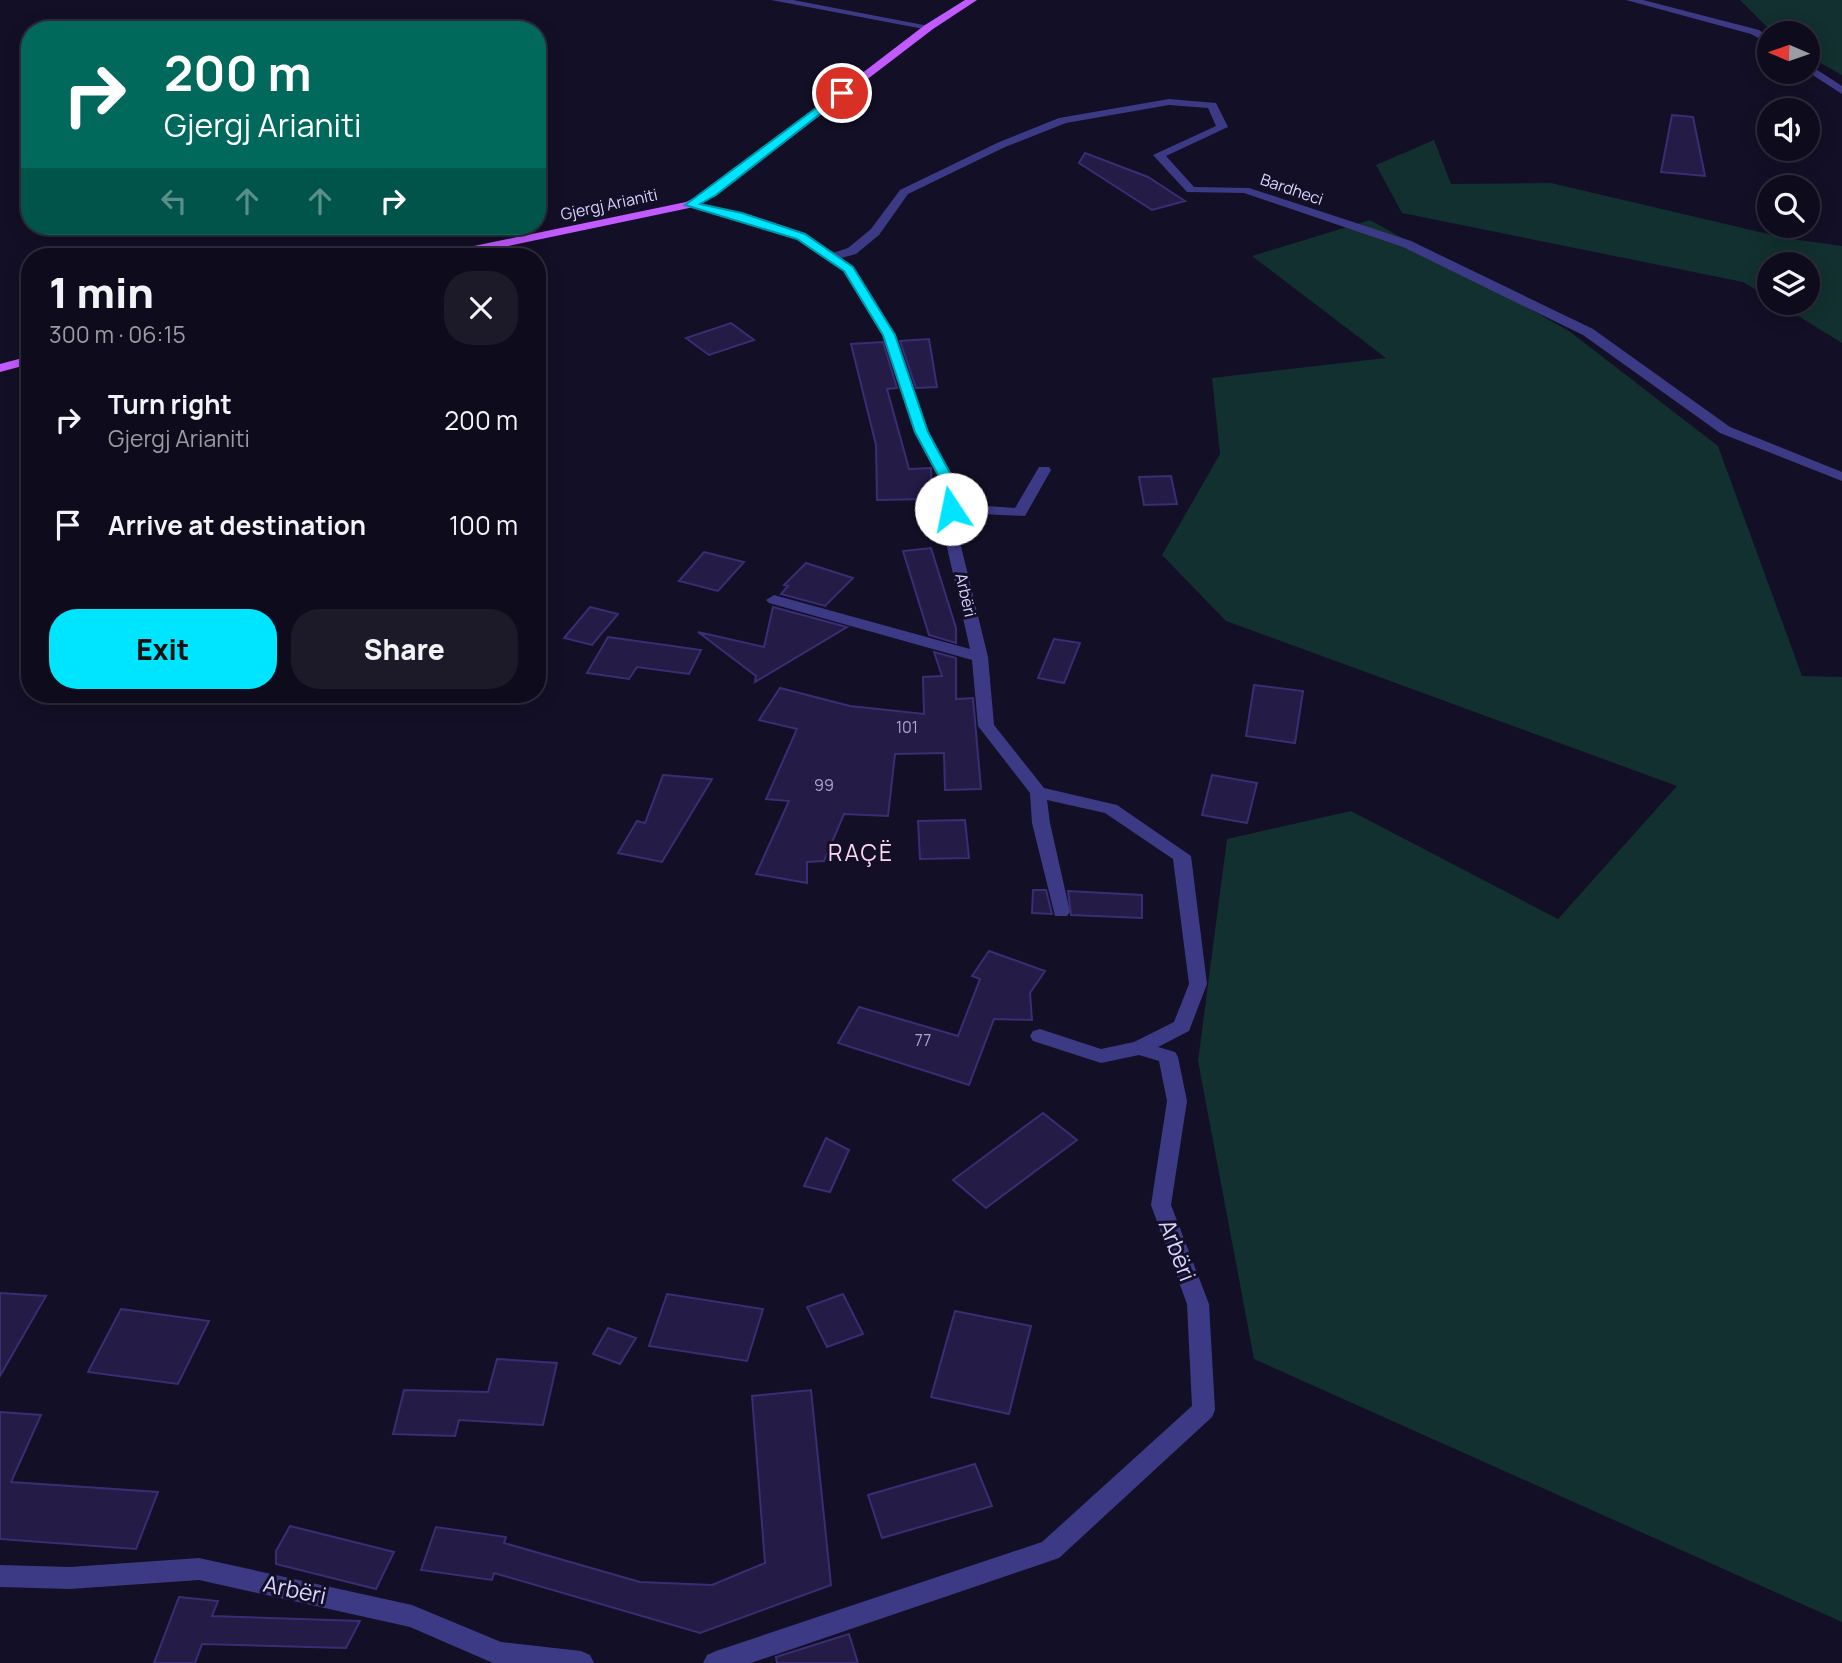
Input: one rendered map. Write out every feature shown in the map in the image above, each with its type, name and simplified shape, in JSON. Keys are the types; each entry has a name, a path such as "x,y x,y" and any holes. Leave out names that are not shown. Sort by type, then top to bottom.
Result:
{"main road":[{"name":"Gjergj Arianiti","path":"546,235 690,205 712,192 929,27 972,0"},
{"name":"Gjergj Arianiti","path":"483,248 546,235"},
{"path":"0,368 21,362"}],"street":[{"path":"776,0 929,27"},
{"path":"1631,0 1757,33"},
{"path":"1820,75 1842,91"},
{"name":"Bardheci","path":"831,257 852,251 875,232 904,192 1051,125 1169,102 1212,105 1222,127 1160,155 1191,190 1245,190 1407,244 1588,332 1725,430 1842,477"},
{"name":"Arbëri","path":"690,205 738,216 801,236 849,269 889,335 921,432 950,486 951,534 980,657 986,726 1038,792"},
{"path":"951,509 1020,513 1044,471"},
{"path":"774,600 980,657"},
{"path":"1040,1036 1101,1056 1139,1048 1182,1026 1198,984 1182,856 1111,809 1038,792 1041,823 1061,912"},
{"name":"Arbëri","path":"716,1663 1050,1550 1204,1410 1198,1304 1161,1205 1177,1101 1168,1057 1139,1048"},
{"name":"Arbëri","path":"0,1576 70,1578 199,1569 412,1616 499,1658 581,1663"}],"green space":[{"path":"1740,0 1842,0 1842,75 1820,63 1820,21 1761,21"},
{"path":"1434,140 1451,184 1551,183 1757,231 1757,238 1785,238 1842,246 1842,343 1796,315 1820,315 1820,252 1757,252 1757,291 1743,282 1402,213 1376,165"},
{"path":"1370,220 1569,331 1718,446 1802,676 1842,677 1842,1622 1254,1359 1198,1061 1227,839 1351,811 1558,919 1677,786 1226,621 1162,555 1220,454 1212,378 1386,358 1252,256"}],"building":[{"path":"1672,115 1693,117 1705,176 1661,172"},
{"path":"1085,153 1148,177 1185,201 1152,210 1079,163"},
{"path":"731,323 754,340 709,355 686,338"},
{"path":"929,339 937,387 916,388 900,341"},
{"path":"883,342 897,388 887,389 909,469 931,468 932,499 877,500 876,445 851,344"},
{"path":"1171,476 1177,504 1144,505 1139,477"},
{"path":"931,548 956,628 956,643 929,635 903,551"},
{"path":"704,552 744,562 718,591 679,581"},
{"path":"806,563 853,578 825,606 781,594 788,586 784,585"},
{"path":"590,607 618,614 592,645 564,638"},
{"path":"773,607 847,627 755,682 756,676 698,632 764,647"},
{"path":"608,637 701,650 689,674 637,667 629,679 587,673"},
{"path":"1054,639 1080,643 1064,683 1038,678"},
{"path":"934,652 956,658 956,699 973,698 981,789 945,790 944,753 895,754 888,816 844,814 824,861 807,862 807,883 756,874 789,801 766,799 797,729 759,720 780,688 850,706 924,714 923,677 942,676"},
{"path":"1254,685 1303,691 1295,743 1246,736"},
{"path":"663,775 712,779 662,862 618,853 637,821 645,823"},
{"path":"1212,775 1257,783 1247,823 1202,815"},
{"path":"965,820 969,858 920,859 918,821"},
{"path":"1033,890 1046,890 1052,914 1032,913"},
{"path":"1068,891 1142,895 1142,918 1071,915"},
{"path":"989,951 1045,971 1030,993 1032,1020 994,1019 969,1085 838,1043 859,1007 958,1036 980,979 972,976"},
{"path":"1043,1113 1077,1140 986,1208 953,1180"},
{"path":"826,1138 849,1150 830,1192 804,1186"},
{"path":"0,1293 46,1296 0,1376"},
{"path":"667,1294 763,1309 747,1361 649,1346"},
{"path":"843,1294 863,1334 827,1347 807,1307"},
{"path":"121,1309 209,1321 178,1384 88,1372"},
{"path":"955,1311 1031,1326 1009,1414 931,1397"},
{"path":"608,1328 636,1338 620,1364 593,1354"},
{"path":"497,1359 557,1363 543,1425 459,1420 455,1436 393,1434 404,1390 488,1392"},
{"path":"811,1390 831,1585 700,1633 494,1573 492,1580 421,1570 436,1527 506,1537 504,1543 640,1582 712,1585 765,1563 752,1396"},
{"path":"0,1412 41,1415 11,1482 158,1492 136,1549 0,1539"},
{"path":"975,1464 992,1506 882,1538 868,1495"},
{"path":"290,1526 394,1552 376,1589 276,1564 276,1551"},
{"path":"179,1597 218,1601 212,1616 360,1621 346,1648 202,1644 195,1663 154,1663"},
{"path":"849,1634 858,1663 777,1663 776,1657"}],"district":[{"name":"RAÇË","path":"861,852"}],"route":[{"path":"842,93 712,192 690,205 738,216 801,236 849,269 889,335 921,432 950,486 951,509"}]}
